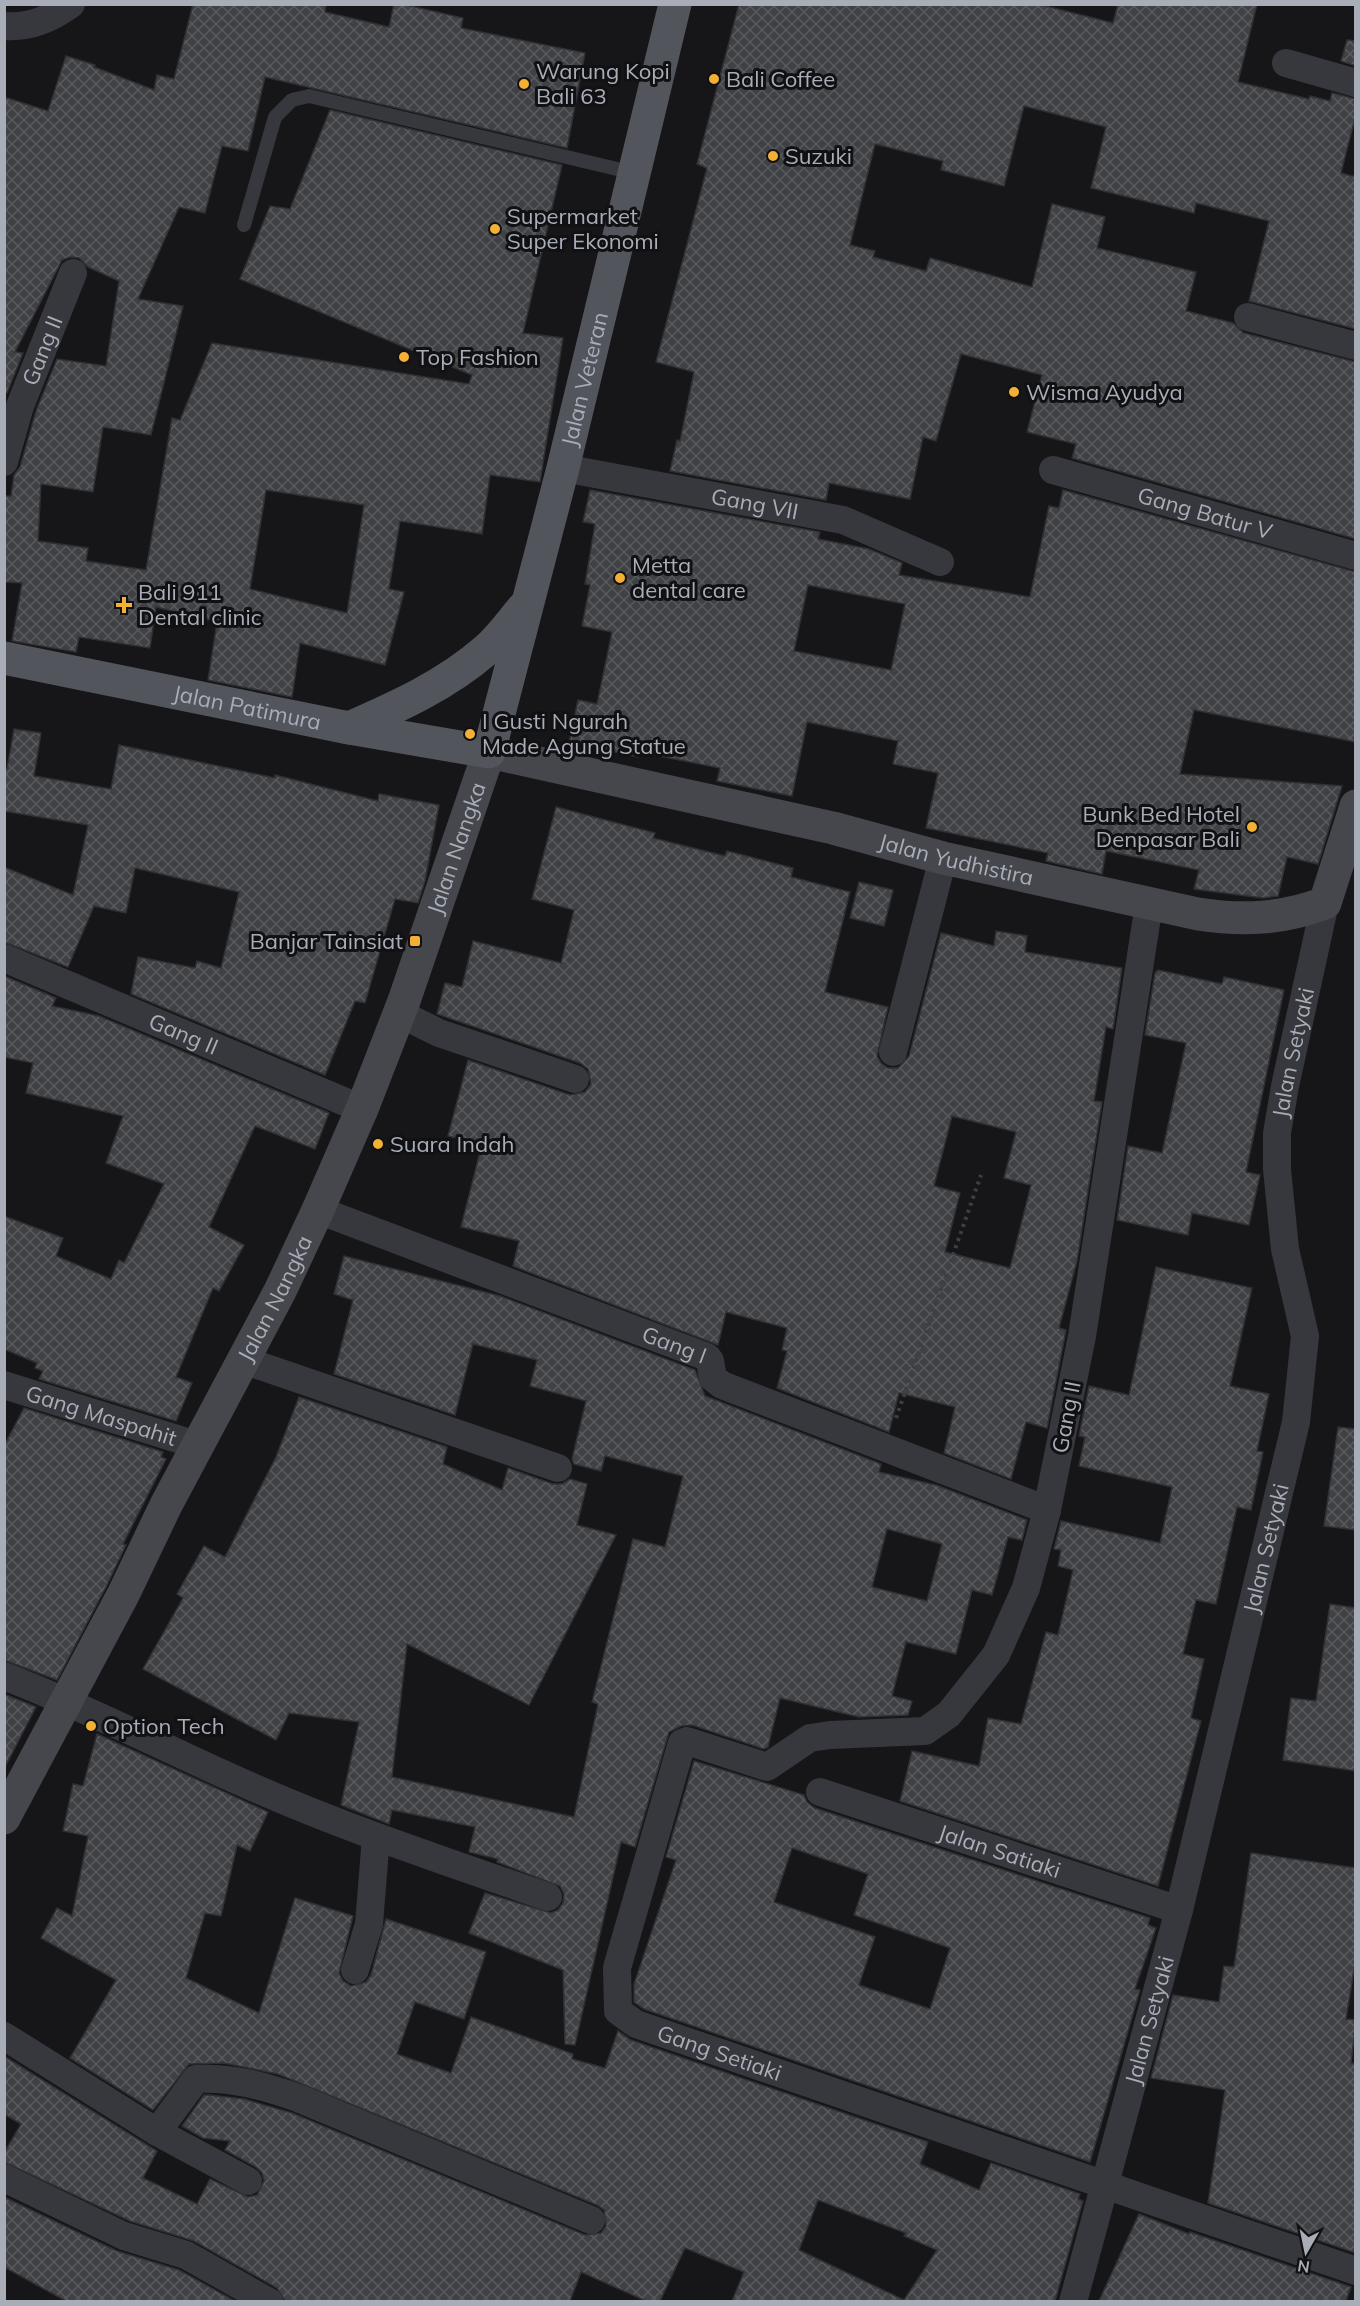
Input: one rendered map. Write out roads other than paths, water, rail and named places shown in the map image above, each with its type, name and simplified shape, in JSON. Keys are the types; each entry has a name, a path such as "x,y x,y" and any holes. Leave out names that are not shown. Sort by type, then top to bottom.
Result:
{"main road":[{"name":"Jalan Veteran","path":"489,752 563,468 675,4"},
{"path":"349,728 412,700 453,674 487,649 529,602"},
{"name":"Jalan Patimura","path":"4,658 349,728 489,752"},
{"name":"Jalan Yudhistira","path":"489,752 833,828 943,858 1217,917 1253,919 1297,912 1325,903"},
{"name":"Jalan Nangka","path":"4,1818 200,1446 318,1210 362,1109 399,1013 489,752"},
{"path":"1325,903 1356,806"}],"street":[{"path":"4,26 21,27 37,23 71,4"},
{"path":"1286,63 1356,83"},
{"name":"Gang II","path":"4,462 20,406 73,273"},
{"path":"1248,317 1356,346"},
{"name":"Gang VII","path":"563,468 843,520 940,562"},
{"name":"Gang Batur V","path":"1053,470 1356,556"},
{"path":"893,1052 943,858"},
{"name":"Jalan Setyaki","path":"1072,2301 1106,2185 1179,1910 1284,1478 1298,1411 1305,1336 1285,1249 1276,1169 1277,1133 1325,903"},
{"name":"Gang II","path":"701,1745 767,1767 810,1738 830,1735 913,1734 924,1731 948,1714 996,1655 1026,1588 1047,1510 1084,1324 1149,904"},
{"name":"Gang II","path":"4,958 362,1109"},
{"path":"399,1013 439,1033 575,1079"},
{"name":"Gang I","path":"318,1210 707,1357 713,1378 722,1385 886,1446 1047,1510"},
{"path":"243,1360 558,1468"},
{"name":"Gang Maspahit","path":"4,1385 200,1446"},
{"path":"4,1676 67,1700 242,1783 376,1837 548,1897"},
{"name":"Gang Setiaki","path":"701,1745 687,1741 679,1746 617,1968 617,2007 622,2017 636,2024 1106,2185"},
{"name":"Jalan Satiaki","path":"820,1792 1179,1910"},
{"path":"355,1970 369,1924 376,1837"},
{"path":"4,2036 157,2132 248,2181"},
{"path":"157,2132 196,2079 221,2078 243,2082 298,2098 591,2220"},
{"path":"4,2178 124,2236 186,2255 269,2301"},
{"path":"1106,2185 1356,2271"}],"lane":[{"path":"244,225 275,117 291,100 309,96 634,174"}],"place":[{"name":"Bali Coffee","path":"714,79"},
{"name":"Warung Kopi Bali 63","path":"524,84"},
{"name":"Suzuki","path":"773,156"},
{"name":"Supermarket Super Ekonomi","path":"495,229"},
{"name":"Top Fashion","path":"404,357"},
{"name":"Wisma Ayudya","path":"1014,392"},
{"name":"Metta dental care","path":"620,578"},
{"name":"Bali 911 Dental clinic","path":"124,605"},
{"name":"I Gusti Ngurah Made Agung Statue","path":"470,734"},
{"name":"Bunk Bed Hotel Denpasar Bali","path":"1252,827"},
{"name":"Banjar Tainsiat","path":"415,941"},
{"name":"Suara Indah","path":"378,1144"},
{"name":"Option Tech","path":"91,1726"}]}
